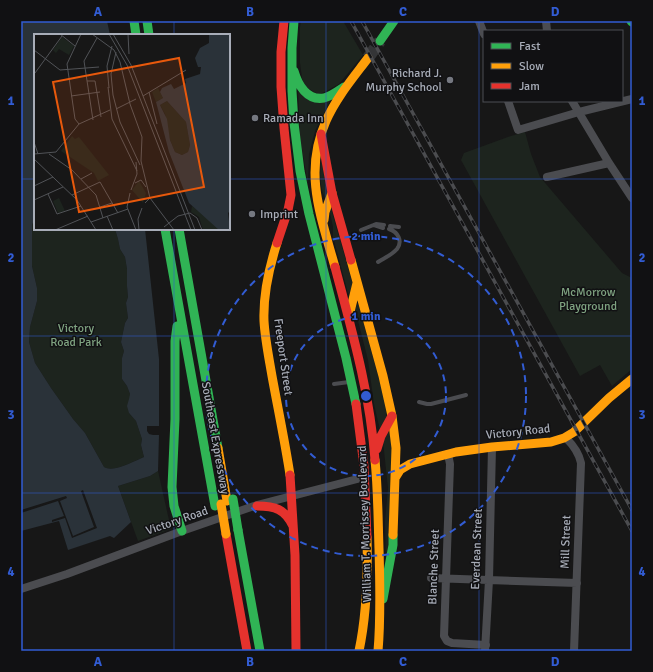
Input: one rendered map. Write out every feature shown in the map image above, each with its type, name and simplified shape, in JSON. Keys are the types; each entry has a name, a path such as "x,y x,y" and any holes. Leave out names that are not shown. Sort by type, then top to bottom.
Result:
{"main road":[{"path":"128,21 130,34"},
{"path":"134,21 136,34"},
{"path":"142,21 144,34"},
{"path":"147,21 149,34"},
{"name":"William T. Morrissey Boulevard","path":"294,21 292,97 295,138 300,170 306,204 352,381 362,441 368,551 368,598 359,651"},
{"path":"380,41 394,21"},
{"path":"284,23 291,27 293,35"},
{"name":"Freeport Street","path":"284,23 281,45 282,105 291,183 290,202 272,259 267,281 264,311 266,341 287,455 291,488 295,555 296,651"},
{"name":"William T. Morrissey Boulevard","path":"368,58 329,114 322,129 314,163 314,178 316,195 362,372 369,408 377,469 379,522 380,615 378,651"},
{"path":"292,60 301,88 314,97 324,98 350,84"},
{"path":"322,129 321,135 332,193 385,384 392,416 396,448 392,550 380,615"},
{"path":"285,140 295,138"},
{"path":"325,231 324,211 332,193"},
{"path":"290,202 306,204"},
{"name":"Southeast Expressway","path":"165,230 178,305 224,503 229,532 260,651"},
{"path":"171,230 224,503"},
{"path":"179,230 224,503"},
{"name":"Southeast Expressway","path":"184,230 229,532 240,651"},
{"path":"350,325 350,308 356,292 357,283"},
{"path":"178,305 172,487 174,506 182,531"},
{"name":"Victory Road","path":"395,478 400,470 410,464 448,454 466,450 556,441 566,438 632,379"},
{"path":"377,469 379,440 383,430 392,416"},
{"path":"396,448 402,459 410,464"},
{"path":"257,506 268,506 279,510 287,516 293,527"},
{"path":"229,532 247,651"},
{"path":"229,532 254,651"}],"street":[{"path":"479,21 483,31"},
{"path":"508,102 518,130 620,102"},
{"path":"573,102 632,198"},
{"path":"546,177 609,163"},
{"name":"Mill Street","path":"566,438 577,451 581,463 574,651"},
{"name":"Everdean Street","path":"486,648 492,447"},
{"name":"Blanche Street","path":"448,454 450,464 444,634 445,639 448,642 486,648"},
{"name":"Victory Road","path":"21,589 67,574 182,531 257,506 365,477"},
{"path":"431,578 577,584"}],"lane":[{"path":"361,230 373,225 379,224 383,226"},
{"path":"378,262 396,250 400,239 398,235 390,228 399,227"},
{"path":"334,384 352,381"},
{"path":"419,402 431,404 466,395"}],"green space":[{"path":"301,21 343,21 363,55 339,84 319,95 303,85 300,63"},
{"path":"298,92 330,101 315,131 309,154 308,185 300,137"},
{"name":"McMorrow Playground","path":"525,132 531,154 540,177 622,273 632,278 632,369 612,386 600,365 580,376 461,160 464,153"},
{"path":"321,158 328,199 326,200 321,185"},
{"path":"330,205 354,288 350,294 348,293 333,237 333,227 329,208"},
{"name":"Victory Road Park","path":"34,220 34,230 115,230 120,249 125,257 127,269 128,297 126,303 128,318 125,323 121,342 124,351 122,358 122,379 130,394 129,413 136,421 142,439 141,445 144,457 124,466 113,469 104,467 85,433 73,419 35,363 29,342 30,327 37,301 37,288 32,266 32,225"},
{"path":"358,303 383,393 387,417 380,430 374,404 368,360 355,309"},
{"path":"389,428 392,447 388,551 386,565 385,522 388,488 383,441"},
{"path":"158,471 171,529 138,541 118,486 150,476"}],"shaded area":[{"path":"21,21 107,21 110,34 34,34 34,220 32,225 32,266 37,288 37,301 30,327 29,342 35,363 73,419 85,433 104,467 113,469 118,468 144,457 141,445 142,439 136,421 129,413 127,406 130,394 122,379 122,358 124,351 121,342 125,323 128,318 126,303 128,297 127,269 125,257 120,249 115,230 145,230 159,359 159,426 147,426 147,431 149,434 159,435 158,471 150,476 118,486 131,522 114,538 110,536 68,550 59,521 21,531"}],"pier":[{"path":"83,490 97,528 72,538 65,518 52,522 52,520 64,516 58,501 21,513 21,510 66,496 67,498 60,501 73,536 94,527 81,491"}],"tunnel":[{"path":"368,58 380,41"}],"railway":[{"path":"351,21 632,531"},
{"path":"362,21 632,510"}],"traffic: fast":[{"path":"134,21 136,34"},
{"path":"147,21 149,34"},
{"path":"294,21 292,48 292,91 300,171 309,214 346,358 356,404"},
{"path":"380,41 394,21"},
{"path":"294,71 298,82 304,91 313,97 324,98 344,87"},
{"path":"165,230 215,506"},
{"path":"179,230 218,448"},
{"path":"177,326 175,341 175,419 172,487 174,506 182,531"},
{"path":"233,499 238,530"},
{"path":"238,530 260,651"},
{"path":"383,599 393,545 393,535"}],"traffic: slow":[{"path":"335,267 320,212 315,176 316,158 319,140 330,113 345,88 368,58"},
{"path":"324,220 325,212 332,193"},
{"path":"277,243 267,281 264,301 264,321 268,355 290,475"},
{"path":"351,260 383,376 392,416 396,448 393,535"},
{"path":"349,316 357,283"},
{"path":"395,478 400,470 410,464 456,452 492,447 551,442 564,438 574,432 609,398 632,379"},
{"path":"218,448 227,501"},
{"path":"375,460 380,587 380,626 378,651"},
{"path":"221,504 226,534"},
{"path":"359,651 364,622 366,594 367,537"}],"traffic: jam":[{"path":"277,243 288,210 291,195 281,87 281,52 284,21"},
{"path":"321,134 332,193 351,260"},
{"path":"335,267 365,386 373,435 375,460"},
{"path":"356,404 364,466 367,537"},
{"path":"377,449 381,436 392,416"},
{"path":"290,475 295,555 296,651"},
{"path":"257,506 274,508 283,512 293,526"},
{"path":"226,534 247,651"}],"place":[{"name":"Richard J. Murphy School","path":"450,80"},
{"name":"Ramada Inn","path":"255,118"},
{"name":"Imprint","path":"252,214"}]}
